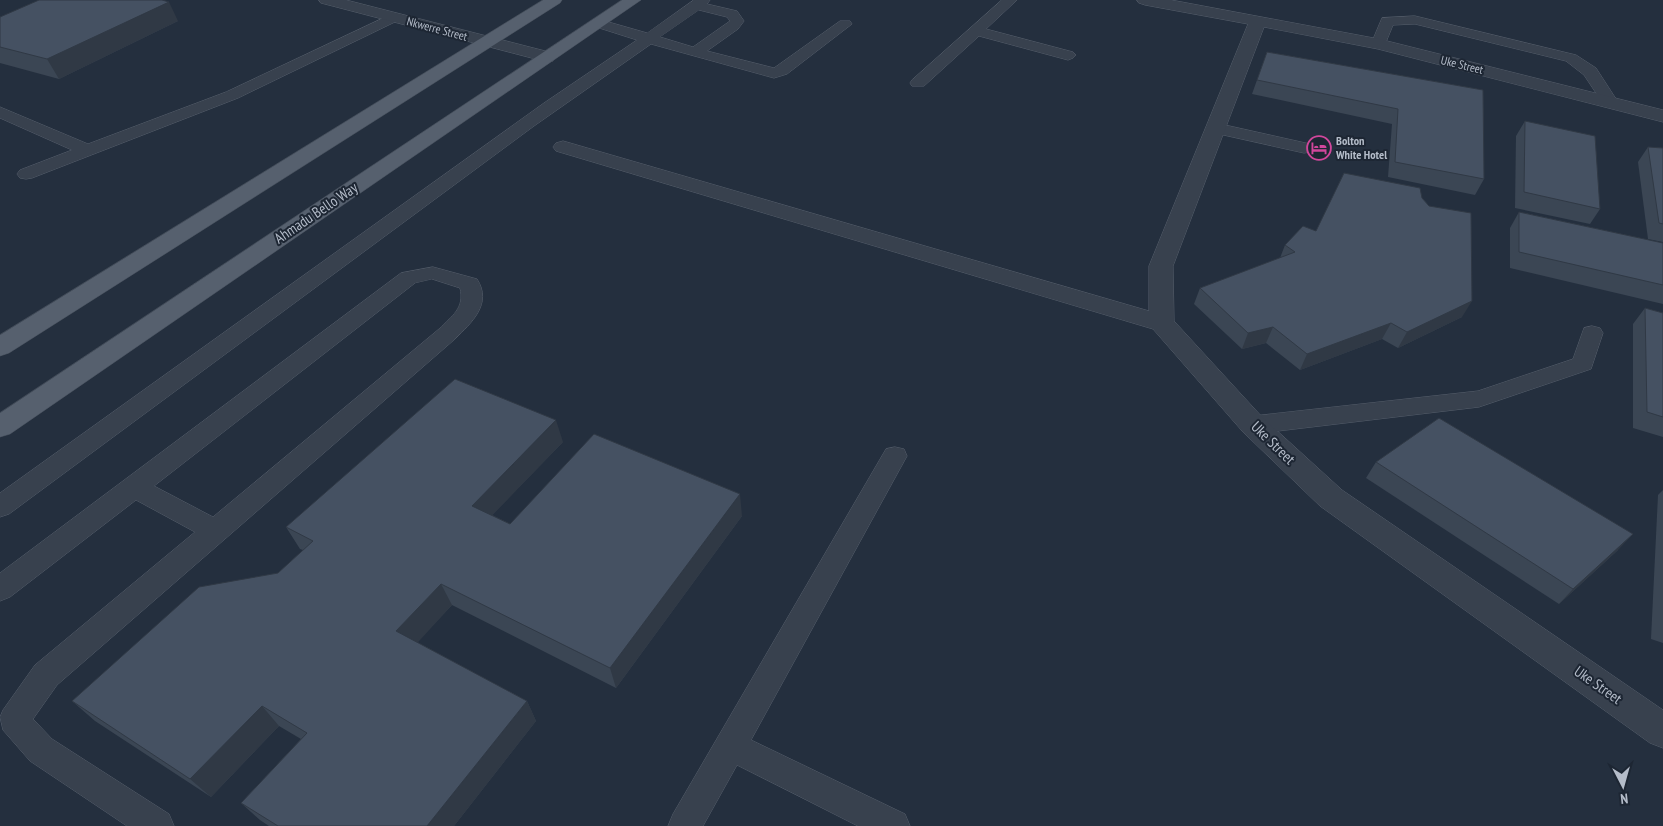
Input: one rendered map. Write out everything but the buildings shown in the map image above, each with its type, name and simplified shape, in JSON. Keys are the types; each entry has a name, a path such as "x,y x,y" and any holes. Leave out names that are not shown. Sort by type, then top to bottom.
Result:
{"main road":[{"path":"0,347 554,0"},
{"name":"Ahmadu Bello Way","path":"0,426 633,0"}],"street":[{"name":"Nkwerre Street","path":"327,0 547,57"},
{"name":"Uke Street","path":"1145,0 1379,44 1663,116"},
{"path":"563,147 1162,323 1161,266 1258,21"},
{"name":"Uke Street","path":"1162,323 1253,425 1331,498 1663,731"}],"lane":[{"path":"918,83 1010,0"},
{"path":"0,507 530,121 651,39 699,3 732,14 738,21 695,53"},
{"path":"26,174 232,95 394,17"},
{"path":"1379,44 1387,21 1399,19 1415,20 1571,58 1586,66 1610,102"},
{"path":"598,23 695,53 774,73 781,71 845,24"},
{"path":"976,31 1068,55"},
{"path":"0,112 87,150"},
{"path":"1216,128 1304,148"},
{"path":"0,589 408,278 433,273 470,284 473,295 472,309 447,334 46,675 7,718 41,750 156,826"},
{"path":"1253,425 1479,398 1582,364 1592,333"},
{"path":"685,826 895,456"},
{"path":"134,487 216,531"},
{"path":"731,746 894,826"}],"place":[{"name":"Bolton White Hotel","path":"1319,148"}]}
